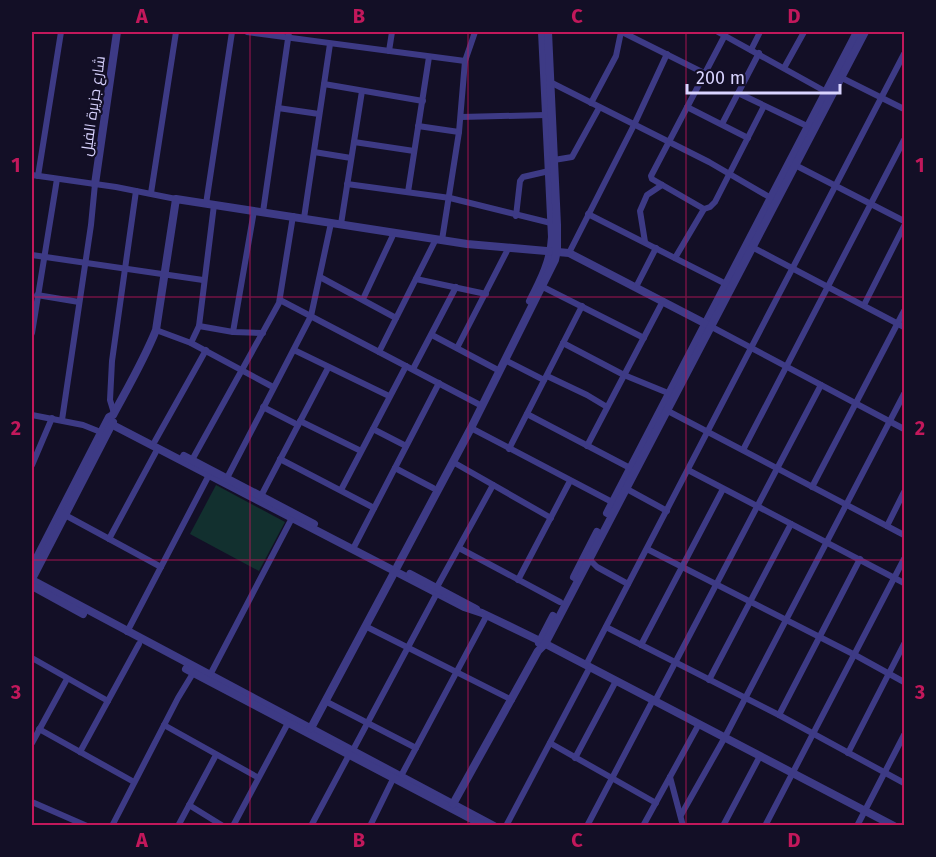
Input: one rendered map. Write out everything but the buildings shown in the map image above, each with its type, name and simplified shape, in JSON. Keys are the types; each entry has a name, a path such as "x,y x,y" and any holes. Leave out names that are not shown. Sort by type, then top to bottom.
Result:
{"street":[{"path":"61,32 35,175 439,240 508,249 554,250 569,253 904,429"},
{"name":"شارع جزيرة الفيل","path":"95,184 117,32"},
{"path":"151,194 176,32"},
{"path":"191,343 199,326 210,204 232,32"},
{"path":"247,32 288,34 330,44 465,61"},
{"path":"389,51 392,32"},
{"path":"379,352 416,279 439,240 450,198 461,117 465,61 475,32"},
{"path":"542,32 554,224"},
{"path":"311,728 365,626 433,488 505,360 555,261 554,160 548,32"},
{"path":"591,103 616,56 621,32 704,73"},
{"path":"718,32 829,93"},
{"path":"751,50 760,32"},
{"path":"784,68 804,32"},
{"path":"838,76 857,32"},
{"path":"453,804 538,651 560,602 567,595 589,559 610,512 612,502 668,393 752,247 829,93 865,32"},
{"path":"263,212 288,34"},
{"path":"704,209 662,185 651,176 725,35"},
{"path":"304,218 330,44"},
{"path":"722,124 759,53"},
{"path":"569,253 667,54"},
{"path":"506,825 550,743 628,584 904,54"},
{"path":"408,192 429,57"},
{"path":"838,76 904,109"},
{"path":"550,82 669,142 771,198"},
{"path":"324,84 423,101"},
{"path":"341,224 362,91"},
{"path":"738,93 807,126"},
{"path":"542,642 666,410 726,284 807,126 829,93"},
{"path":"675,258 704,209 715,202 765,106"},
{"path":"687,107 748,138"},
{"path":"278,108 319,114"},
{"path":"554,160 572,157 599,108"},
{"path":"461,117 546,115"},
{"path":"418,126 459,132"},
{"path":"743,450 904,140"},
{"path":"354,142 414,151"},
{"path":"314,152 351,158"},
{"path":"795,165 904,221"},
{"path":"516,216 520,181 523,177 549,171"},
{"path":"32,333 33,311 57,179"},
{"path":"62,420 95,184"},
{"path":"347,184 450,198 554,224"},
{"path":"645,242 640,212 647,195 662,185"},
{"path":"112,418 110,400 112,361 136,191"},
{"path":"32,567 34,555 104,433 156,330 176,199"},
{"path":"233,332 254,211"},
{"path":"588,214 726,284"},
{"path":"192,460 280,300 293,216"},
{"path":"227,478 311,316 331,223"},
{"path":"864,305 904,226"},
{"path":"363,298 394,233"},
{"path":"752,247 901,326"},
{"path":"636,287 656,248"},
{"path":"457,348 508,249"},
{"path":"393,570 471,428 496,369 554,250"},
{"path":"32,255 203,280"},
{"path":"320,277 363,298 396,318"},
{"path":"416,279 486,294"},
{"path":"413,369 456,287"},
{"path":"543,287 644,338"},
{"path":"37,295 79,302"},
{"path":"280,300 480,405"},
{"path":"587,446 663,301"},
{"path":"509,449 582,306"},
{"path":"812,487 901,326 904,311"},
{"path":"199,326 233,332 263,333"},
{"path":"156,330 206,350 273,387"},
{"path":"432,335 496,369"},
{"path":"563,343 624,375 668,393"},
{"path":"109,539 206,350"},
{"path":"294,350 389,396"},
{"path":"505,360 587,395 607,407"},
{"path":"341,490 406,366"},
{"path":"261,496 328,368"},
{"path":"354,545 439,383"},
{"path":"587,825 821,385"},
{"path":"681,815 745,699 904,394"},
{"path":"263,407 362,451"},
{"path":"666,410 904,535"},
{"path":"527,414 630,468"},
{"path":"32,415 83,425 104,433"},
{"path":"32,465 52,418"},
{"path":"112,418 209,476 437,590 471,611 484,614 542,642 894,825"},
{"path":"471,428 612,502"},
{"path":"373,429 406,446"},
{"path":"104,433 32,579 288,723 397,777 483,825"},
{"path":"157,445 192,460 354,545 393,570"},
{"path":"280,459 374,508"},
{"path":"453,462 551,518"},
{"path":"395,468 433,488"},
{"path":"688,470 904,583"},
{"path":"127,632 209,476"},
{"path":"518,580 570,481"},
{"path":"311,825 493,485"},
{"path":"625,488 667,511"},
{"path":"641,645 723,489"},
{"path":"887,526 904,492"},
{"path":"65,515 161,567"},
{"path":"210,675 292,518"},
{"path":"710,680 791,524"},
{"path":"459,548 560,602"},
{"path":"647,549 904,682"},
{"path":"589,559 597,567 628,584"},
{"path":"765,825 904,559"},
{"path":"779,715 860,560"},
{"path":"32,586 139,644 194,671 210,675 311,728 351,753"},
{"path":"370,825 416,748 484,614"},
{"path":"365,626 512,700"},
{"path":"606,627 779,715 904,783"},
{"path":"80,752 139,644"},
{"path":"848,753 904,644"},
{"path":"32,658 108,701"},
{"path":"112,825 194,671"},
{"path":"32,743 67,679"},
{"path":"575,758 616,681"},
{"path":"325,701 416,748"},
{"path":"233,825 288,723"},
{"path":"644,825 699,724"},
{"path":"164,725 257,777"},
{"path":"39,729 134,782"},
{"path":"857,825 904,735"},
{"path":"550,743 656,803"},
{"path":"178,825 216,755"},
{"path":"723,825 760,756"},
{"path":"670,776 683,825"},
{"path":"397,777 494,825"},
{"path":"32,802 87,825"},
{"path":"189,805 223,825"}],"green space":[{"path":"216,485 285,522 259,571 190,534"}]}
